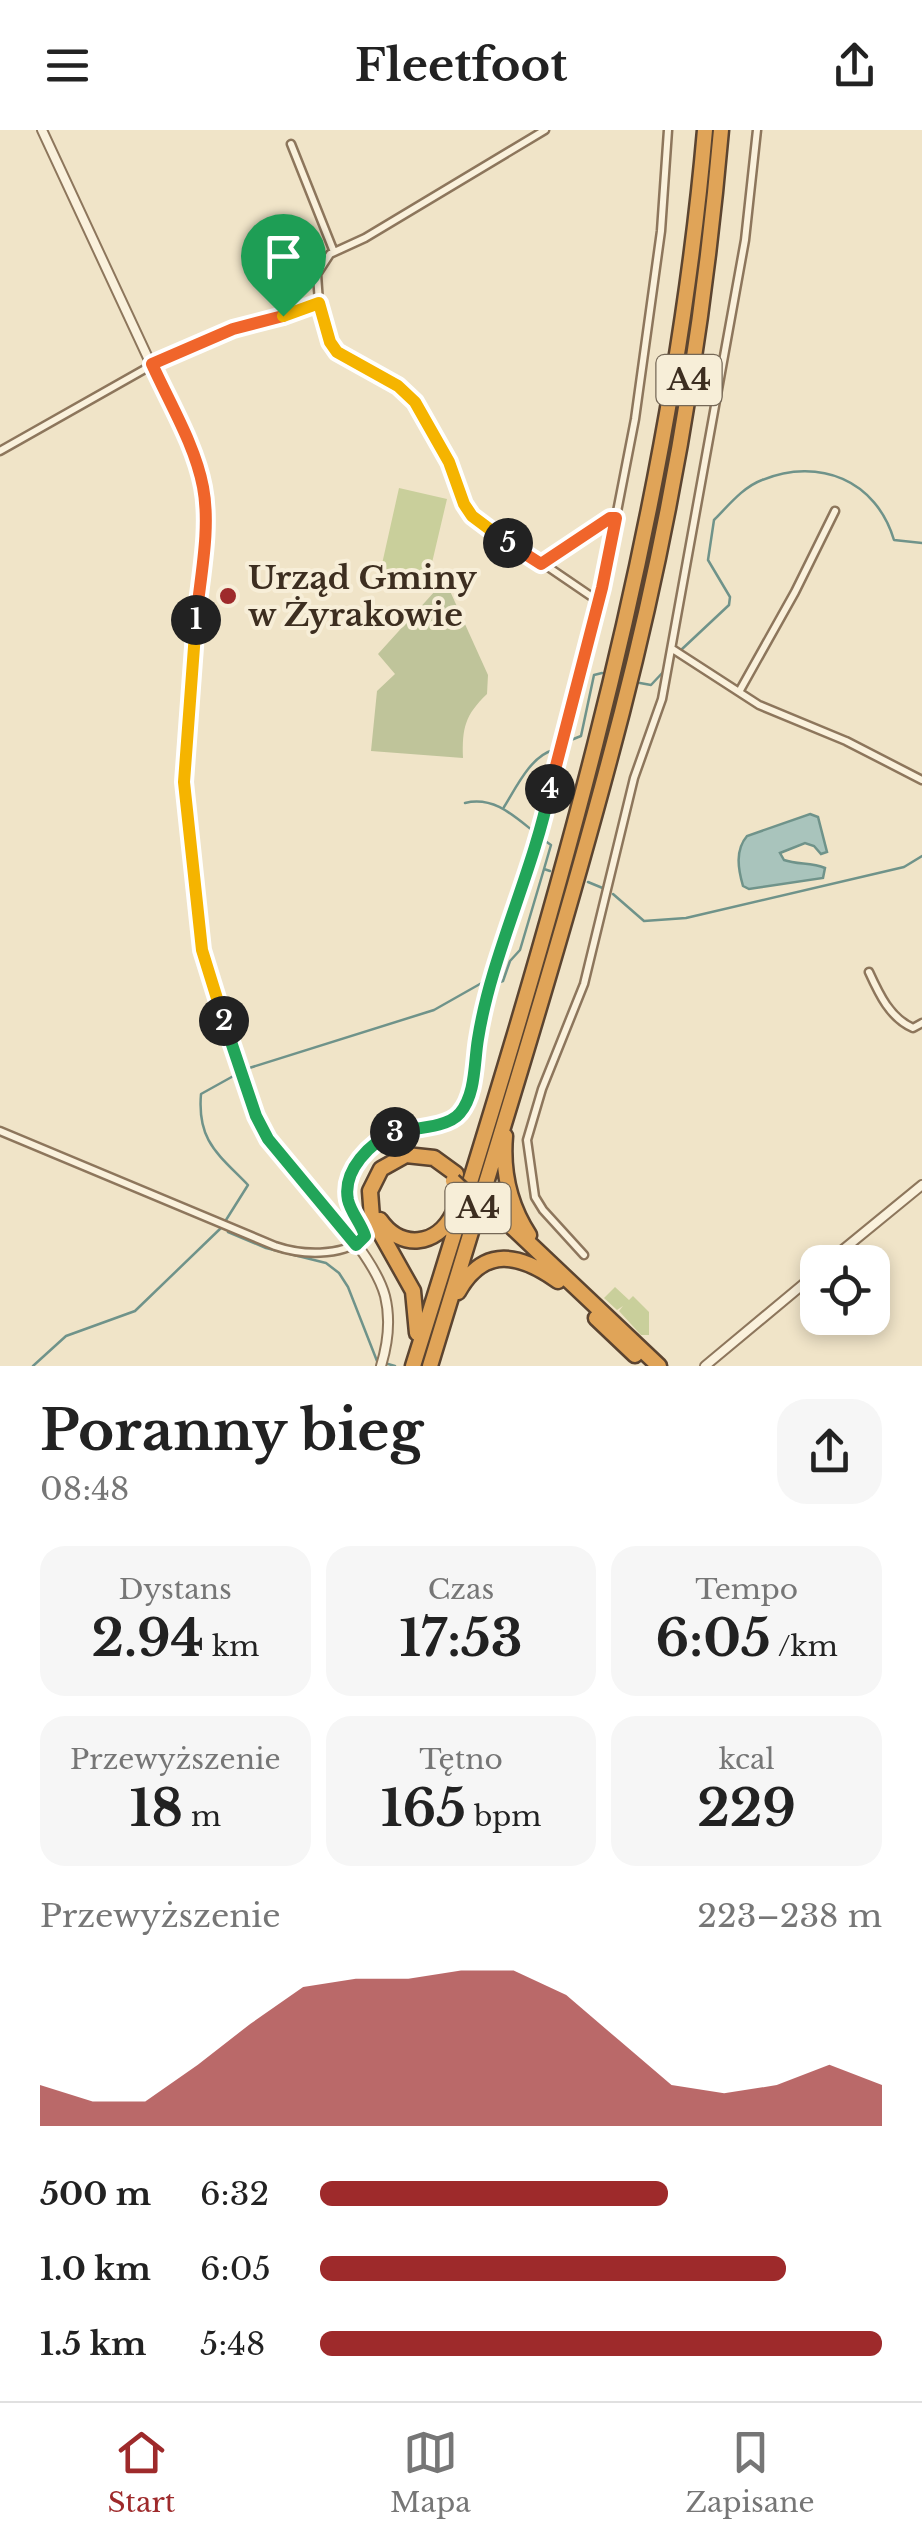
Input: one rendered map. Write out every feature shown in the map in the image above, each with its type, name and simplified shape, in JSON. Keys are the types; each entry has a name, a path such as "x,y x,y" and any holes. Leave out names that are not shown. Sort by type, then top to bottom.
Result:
{"highway":[{"name":"A4","path":"412,1366 460,1178 571,838 626,620 674,368 704,130"},
{"name":"A4","path":"430,1366 587,841 640,629 689,381 721,130"},
{"path":"513,1091 504,1146 507,1179 522,1223 548,1259"},
{"path":"412,1366 418,1322 413,1291 372,1218 370,1191 380,1169 406,1155 434,1158 460,1178 646,1366"},
{"path":"426,1163 460,1178 447,1226 430,1239 402,1239 379,1219 377,1189 385,1175 400,1164 426,1163"},
{"path":"492,1213 548,1259 659,1366"},
{"path":"442,1324 466,1278 491,1261 521,1260 558,1281"}],"street":[{"path":"42,130 190,446 204,493 204,536 184,764 205,962 256,1116 268,1139 374,1270 385,1297 388,1331 381,1366"},
{"path":"545,130 365,238 334,252 316,274 319,303 330,342 337,352 398,386 420,406 472,516 598,601"},
{"path":"0,1131 290,1251 323,1251 356,1245 364,1239 348,1192 361,1158 374,1144 392,1132 446,1122 459,1115 474,1074 483,1016 546,810 616,518 654,284 668,130"},
{"path":"584,1255 536,1197 527,1140 542,1089 584,984 634,778 651,738 674,650 681,588 745,240 757,130"},
{"path":"291,144 334,252"},
{"path":"0,451 152,364 233,329 319,303"},
{"path":"739,692 835,511"},
{"path":"541,564 610,518 616,518"},
{"path":"674,650 778,715 846,741 919,779 922,764"},
{"path":"870,972 890,1011 902,1023 913,1028 922,1022"},
{"path":"848,1245 922,1184"},
{"path":"701,1366 800,1287"}],"green space":[{"path":"399,488 447,499 427,584 380,573"},
{"path":"445,580 488,675 487,694 466,723 463,758 371,751 377,691 395,674 378,654"},
{"path":"615,1287 629,1300 633,1296 649,1312 649,1335 641,1335 619,1311 623,1306 617,1310 604,1298"}],"water":[{"path":"810,814 818,817 827,852 821,854 805,843 780,853 784,860 825,868 823,878 749,889 743,886 739,860 747,836"}],"waterway":[{"path":"681,650 729,605 730,597 708,560 714,520 755,483 804,471 843,479 874,502 894,540 922,543"},
{"path":"640,683 651,685 665,670"},
{"path":"562,752 568,751 571,740 581,736 594,675 602,673"},
{"path":"504,807 537,759 553,750"},
{"path":"465,803 494,805 533,831"},
{"path":"541,838 551,845 544,869 550,871"},
{"path":"613,894 644,921 686,918 904,867 922,856"},
{"path":"497,983 503,981 510,961 520,950 544,869"},
{"path":"588,882 605,889"},
{"path":"246,1069 434,1010 487,980"},
{"path":"226,1220 248,1185 206,1135 201,1094 237,1074"},
{"path":"33,1366 66,1336 135,1311 222,1227"},
{"path":"228,1232 266,1248 326,1263 339,1273 377,1361"},
{"path":"388,1364 395,1366"}],"place":[{"name":"Urząd Gminy w Żyrakowie","path":"228,596"}],"route":[{"path":"319,303 330,342 337,352 398,386 420,406 472,516 541,564 610,518 616,518 546,810 483,1016 474,1074 464,1107 446,1122 392,1132 361,1158 348,1192 349,1204 365,1236 356,1245 268,1139 256,1116 202,950 184,782 204,493 190,446 152,364 233,329 283,316 319,303"}]}
